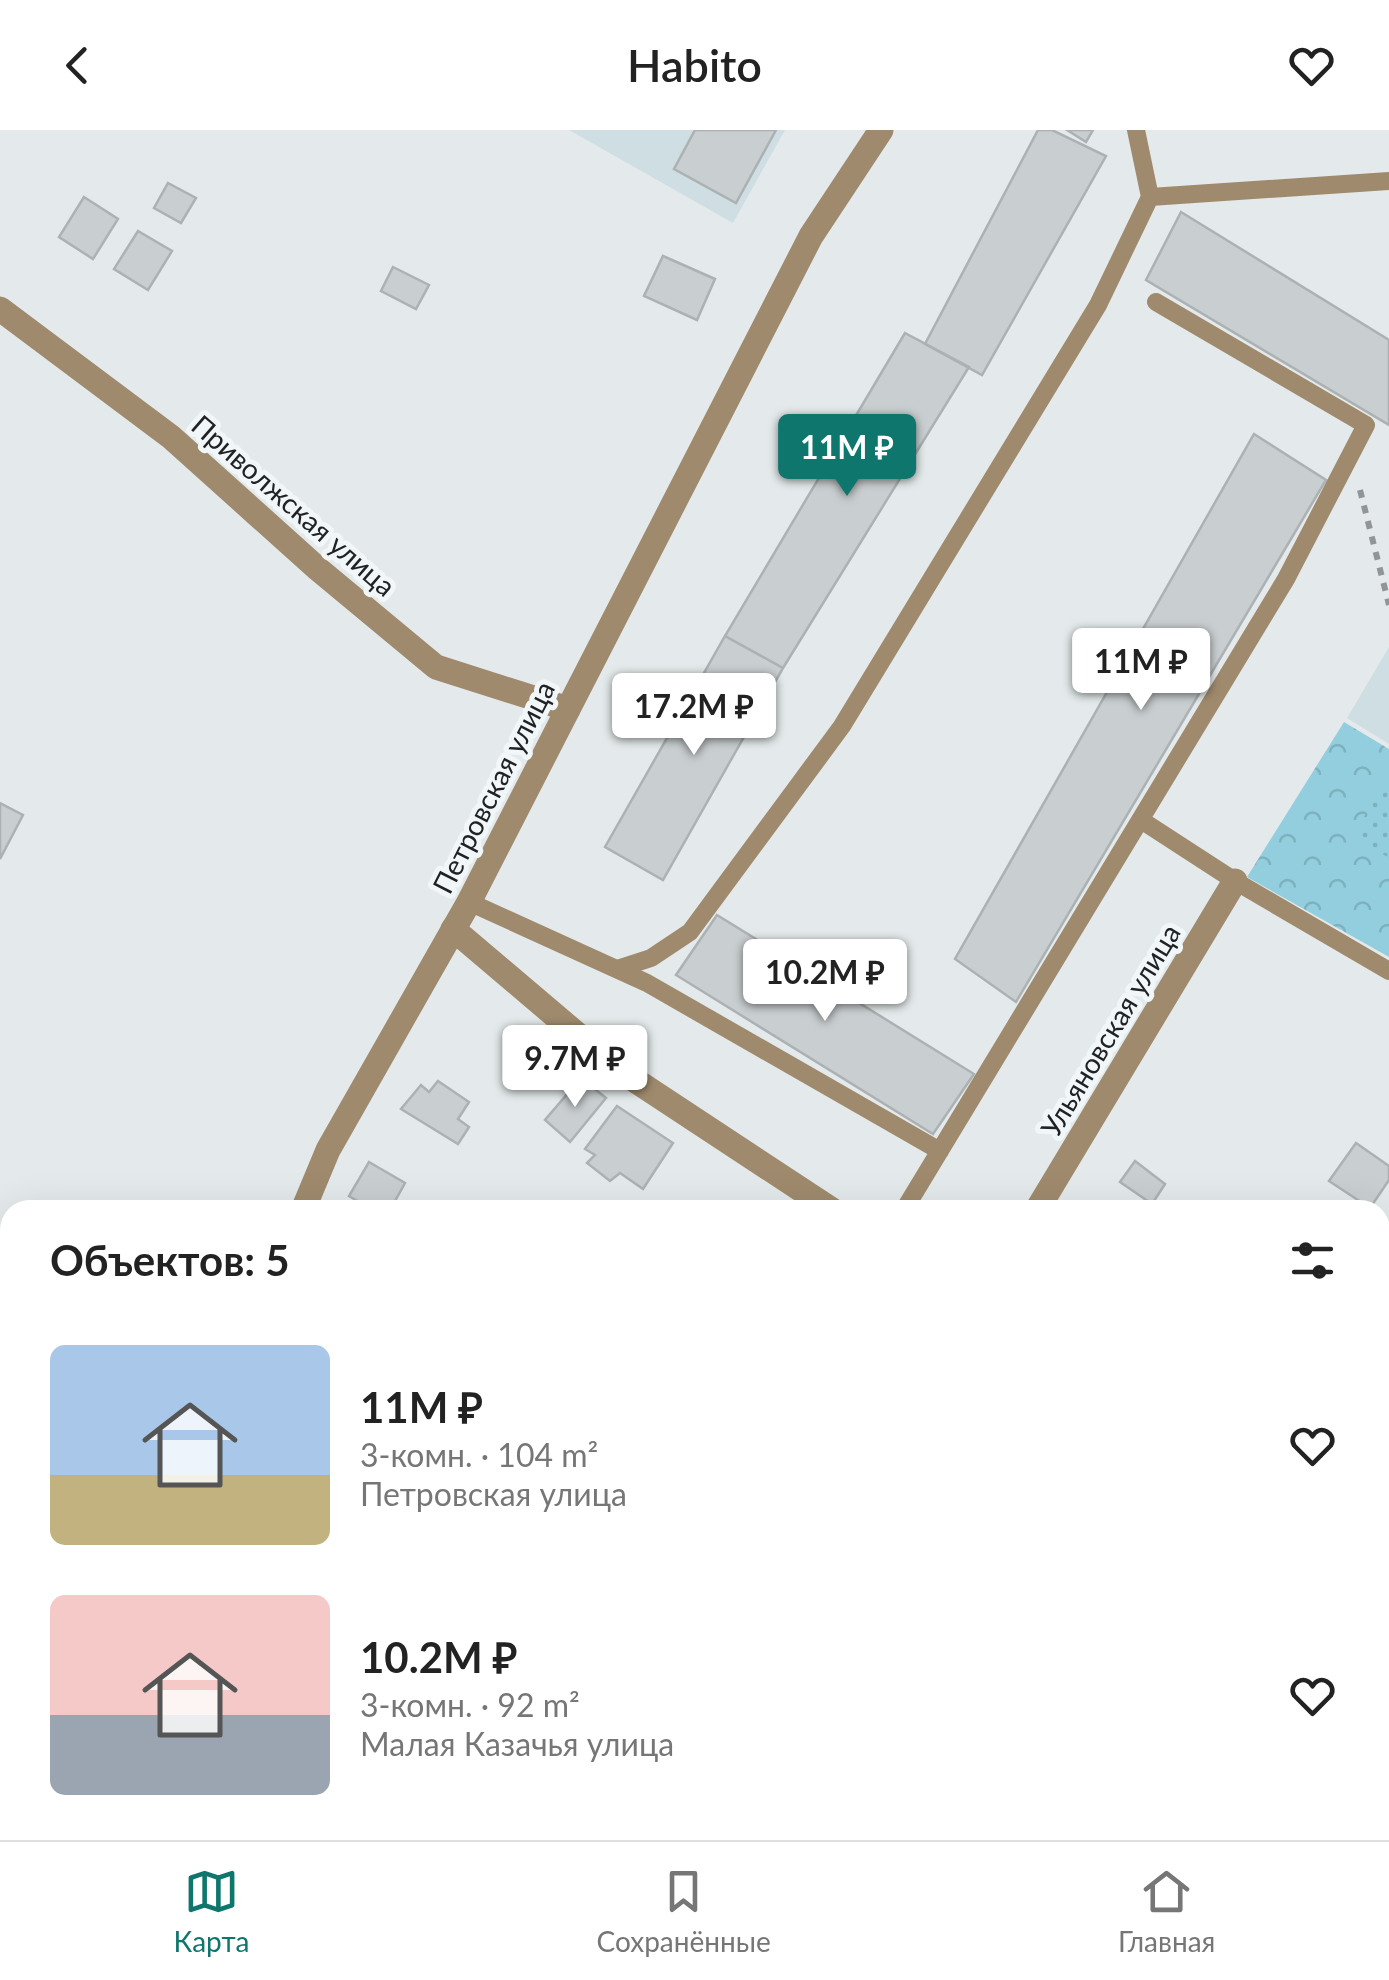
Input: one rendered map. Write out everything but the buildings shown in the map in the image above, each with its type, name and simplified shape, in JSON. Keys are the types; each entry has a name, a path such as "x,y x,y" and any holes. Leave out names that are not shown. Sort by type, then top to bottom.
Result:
{"street":[{"name":"Петровская улица","path":"307,1200 328,1150 468,902 811,236 881,130"},
{"name":"Приволжская улица","path":"0,309 171,437 318,569 436,666 568,709"},
{"name":"Ульяновская улица","path":"1043,1200 1235,882"},
{"path":"453,928 618,1069 817,1200"}],"lane":[{"path":"617,969 651,958 690,932 842,726 1098,306 1150,197 1136,130"},
{"path":"1150,197 1389,181"},
{"path":"910,1200 1286,579 1366,425 1156,302"},
{"path":"1140,820 1235,882 1389,971"},
{"path":"468,902 617,969 940,1151"}],"path":[{"path":"1351,454 1389,606"}],"shaded area":[{"path":"569,130 785,130 733,223"},
{"path":"1389,647 1389,744 1347,718"}],"green space":[{"path":"1344,722 1389,749 1389,957 1247,877"},
{"path":"1384,782 1389,785 1389,858 1353,836"}]}
